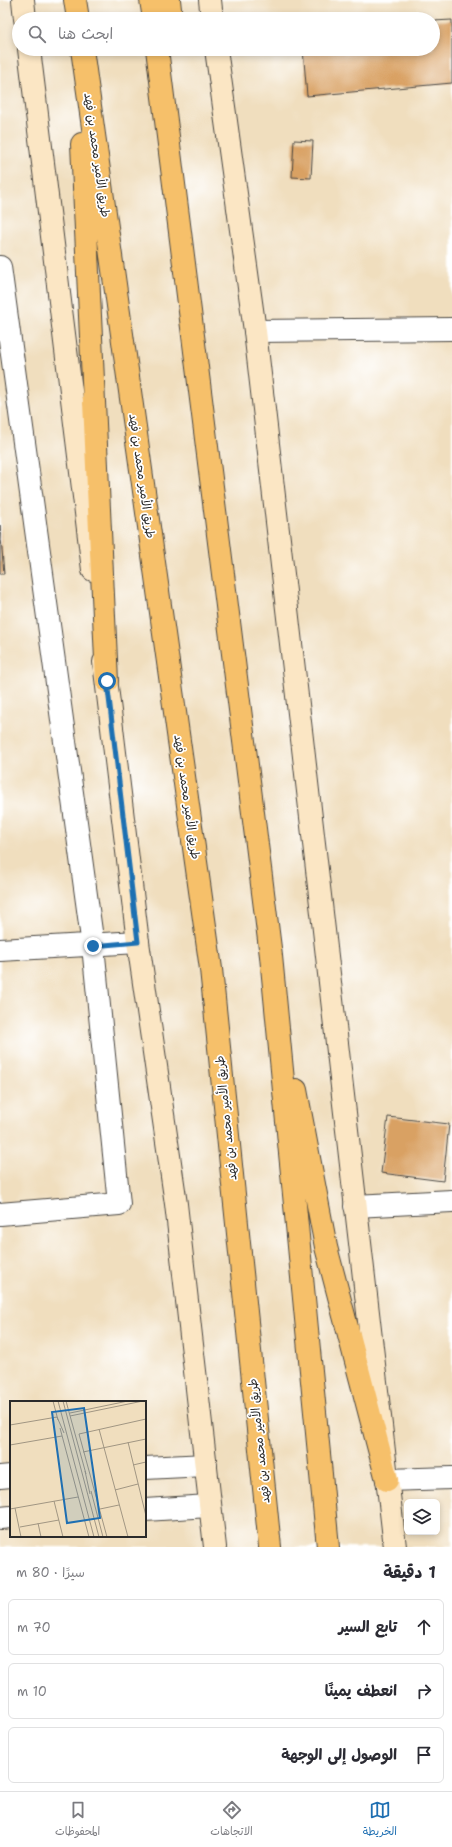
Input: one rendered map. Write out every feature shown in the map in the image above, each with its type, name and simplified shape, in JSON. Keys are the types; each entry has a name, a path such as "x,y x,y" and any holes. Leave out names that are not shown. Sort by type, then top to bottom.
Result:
{"highway":[{"path":"151,0 153,12"},
{"path":"169,0 170,12"},
{"path":"78,56 107,681"},
{"name":"طريق الأمير محمد بن فهد","path":"83,56 211,969 270,1547"},
{"path":"158,56 271,956 328,1547"},
{"path":"172,56 189,299"},
{"path":"271,956 326,1247 387,1480"}],"main road":[{"path":"23,0 25,12"},
{"path":"210,0 211,12"},
{"path":"30,56 138,942 176,1204 206,1464 209,1506 215,1547"},
{"path":"217,56 255,331 395,1547"}],"street":[{"path":"0,267 93,946 119,1204 0,1214"},
{"path":"255,331 452,329"},
{"path":"0,950 93,946 138,942"},
{"path":"355,1206 452,1201"},
{"path":"146,1468 206,1464"},
{"path":"0,1477 10,1476"},
{"path":"387,1480 452,1478"},
{"path":"146,1510 209,1506"},
{"path":"0,1518 10,1517"}],"building":[{"path":"452,20 452,83 307,96 304,56 440,56 440,21"},
{"path":"294,140 313,141 311,178 292,177"},
{"path":"0,525 4,574 0,574"},
{"path":"388,1117 449,1124 443,1181 381,1173"}],"route":[{"path":"93,946 138,942 107,681"}]}
